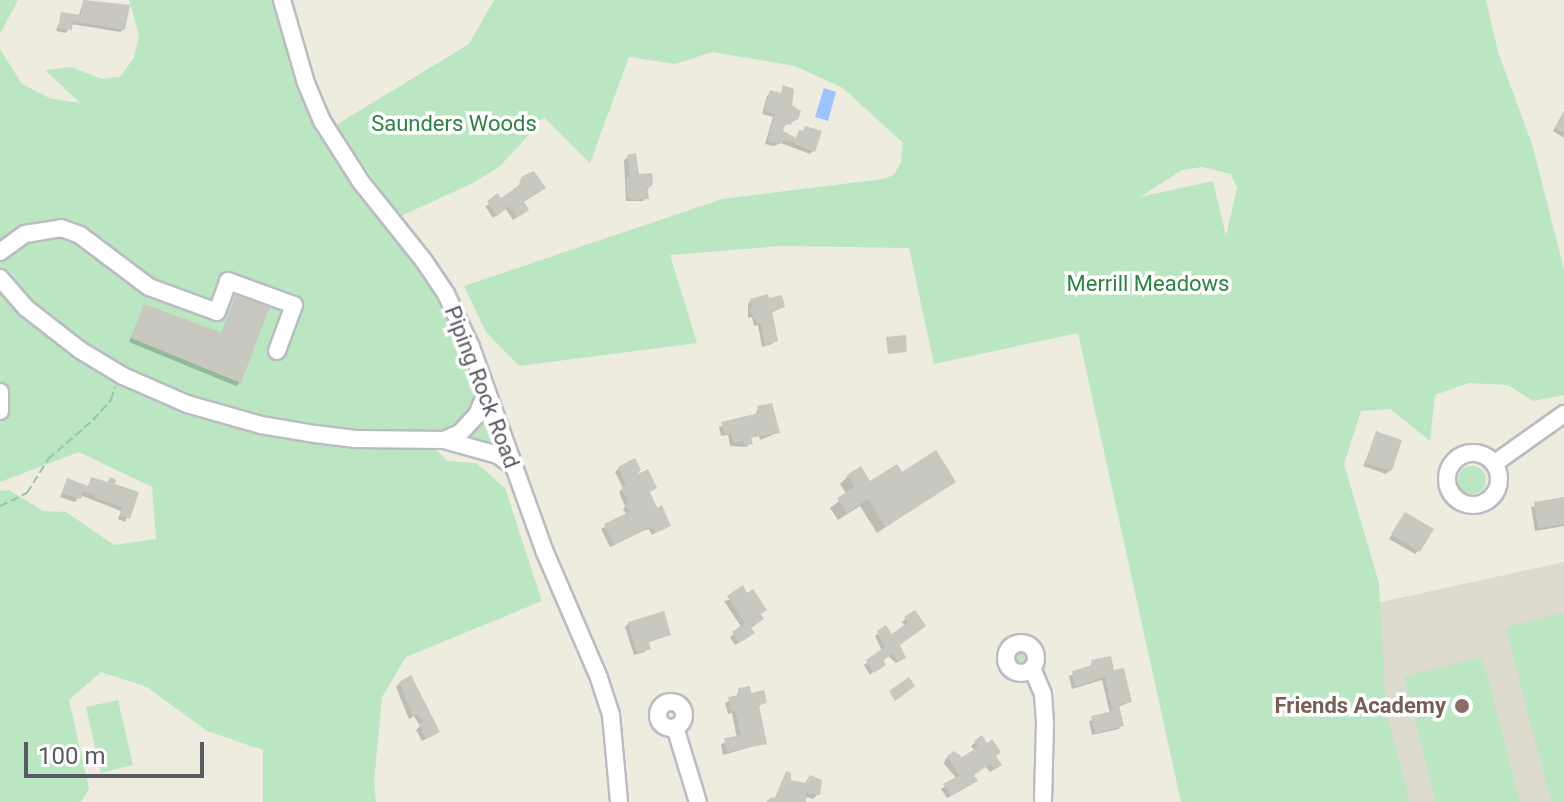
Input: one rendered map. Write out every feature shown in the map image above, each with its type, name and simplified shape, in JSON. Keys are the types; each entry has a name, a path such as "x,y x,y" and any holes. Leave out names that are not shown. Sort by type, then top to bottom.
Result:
{"street":[{"name":"Piping Rock Road","path":"282,0 306,83 322,121 340,153 446,294 607,703 618,759 619,802"},
{"path":"0,252 25,234 61,228 80,235 149,287 217,312 228,281 294,305 277,351"},
{"path":"0,278 26,308 80,350 123,376 187,404 261,425 315,434 356,439 444,440 498,455 515,468"},
{"path":"0,392 0,411"},
{"path":"444,440 460,433 477,415 487,392"},
{"path":"1495,463 1564,414"},
{"path":"1032,668 1043,694 1043,802"},
{"path":"675,727 698,802"}],"path":[{"path":"0,506 27,493 59,447 79,434 111,400 117,382"}],"shaded area":[{"name":"Friends Academy","path":"1564,562 1564,802 1375,802 1345,610"}],"green space":[{"path":"0,0 18,0 0,34"},
{"path":"129,0 282,0 306,83 441,293 484,392 454,426 430,443 447,461 476,463 505,488 542,601 406,657 382,697 374,782 376,802 263,802 263,750 207,731 147,687 101,672 69,700 89,789 81,802 0,802 0,491 9,490 43,511 66,512 114,545 156,539 152,487 79,452 0,482 0,49 22,84 49,98 80,103 45,70 71,67 102,79 120,77 134,58 139,35"},
{"path":"494,0 1486,0 1498,52 1533,147 1564,270 1564,395 1533,401 1508,385 1469,383 1435,395 1430,441 1390,409 1361,411 1344,464 1379,583 1386,712 1410,802 1181,802 1078,333 934,364 909,248 782,246 670,255 697,343 519,366 486,332 464,286 722,199 883,179 894,175 901,162 903,143 843,88 795,66 712,52 675,64 629,57 590,163 545,118 532,123 528,136 500,166 473,183 399,217 336,125 469,44","holes":["1202,167 1231,174 1237,188 1226,236 1213,181 1140,197 1182,170"]},
{"path":"483,423 491,426 494,434 491,442 483,445 475,442 472,434 475,426"},
{"path":"1472,466 1482,470 1486,480 1482,490 1472,494 1462,490 1458,480 1462,470"},
{"path":"1564,613 1564,802 1551,802 1506,627"},
{"path":"1021,648 1028,651 1031,658 1028,665 1021,668 1014,665 1011,658 1014,651"},
{"path":"1482,657 1520,802 1436,802 1404,677"},
{"path":"118,700 133,765 101,773 86,707"}],"water":[{"path":"824,88 836,92 828,121 815,117"}],"building":[{"path":"83,0 130,5 125,30 73,21 72,30 58,28 61,12 81,15"},
{"path":"783,85 794,89 792,105 801,111 798,120 793,119 791,125 785,124 783,131 796,138 805,126 822,131 815,152 786,140 779,144 768,141 775,114 764,111 770,90 781,93"},
{"path":"1564,111 1564,133 1555,128"},
{"path":"636,153 639,174 652,173 652,186 647,187 649,199 628,198 626,178 630,177 627,155"},
{"path":"534,171 546,188 524,202 529,210 517,218 510,206 497,216 487,201 498,193 501,198 519,185 521,177"},
{"path":"236,294 270,306 241,383 131,338 144,304 222,333"},
{"path":"768,294 769,298 782,295 785,307 772,311 778,341 765,345 761,323 758,324 749,309 753,308 750,299"},
{"path":"906,335 907,352 888,354 886,337"},
{"path":"772,403 780,433 751,437 753,444 744,446 743,441 734,443 731,433 725,434 721,422 759,413 757,406"},
{"path":"1376,431 1402,440 1392,471 1365,463"},
{"path":"936,450 956,482 886,527 868,499 847,513 837,498 855,487 847,475 861,466 870,481 897,464 902,472"},
{"path":"635,458 641,470 636,475 648,469 657,488 650,492 657,508 662,505 671,526 656,533 653,527 648,528 614,545 604,524 631,511 625,506 628,501 621,487 626,485 618,467"},
{"path":"91,477 108,482 110,477 116,480 115,484 139,492 130,519 120,516 123,507 94,498 95,495 83,491 81,499 62,493 67,478 88,486"},
{"path":"1564,497 1564,524 1538,528 1534,502"},
{"path":"1405,512 1434,529 1420,552 1391,534"},
{"path":"743,585 747,593 753,589 767,610 761,614 764,619 751,628 755,633 739,643 732,632 745,623 727,596"},
{"path":"915,610 926,626 900,645 906,658 898,662 892,653 883,660 886,665 874,673 866,660 885,647 877,631 886,625 892,634 908,622 904,617"},
{"path":"664,611 671,635 649,642 651,649 637,653 628,622"},
{"path":"1111,656 1114,670 1124,668 1132,702 1119,705 1124,726 1095,733 1091,716 1113,711 1105,677 1075,687 1072,671 1092,665 1091,660"},
{"path":"411,675 440,732 426,739 419,725 423,722 418,714 413,717 399,682"},
{"path":"909,677 915,686 895,701 889,691"},
{"path":"750,686 751,693 764,690 767,703 759,705 767,744 727,752 724,738 741,735 735,710 731,711 728,697 739,695 738,688"},
{"path":"982,735 987,743 992,739 1001,752 996,756 1002,765 994,770 990,764 974,775 978,781 951,796 943,784 960,775 947,756 954,751 962,757 978,747 974,741"},
{"path":"786,771 791,773 791,780 805,783 810,775 822,780 820,795 806,793 806,802 766,802 771,797 775,798"}],"place":[{"name":"Friends Academy","path":"1462,706"}],"park label":[{"name":"Saunders Woods","path":"454,124"},
{"name":"Merrill Meadows","path":"1148,284"}]}
